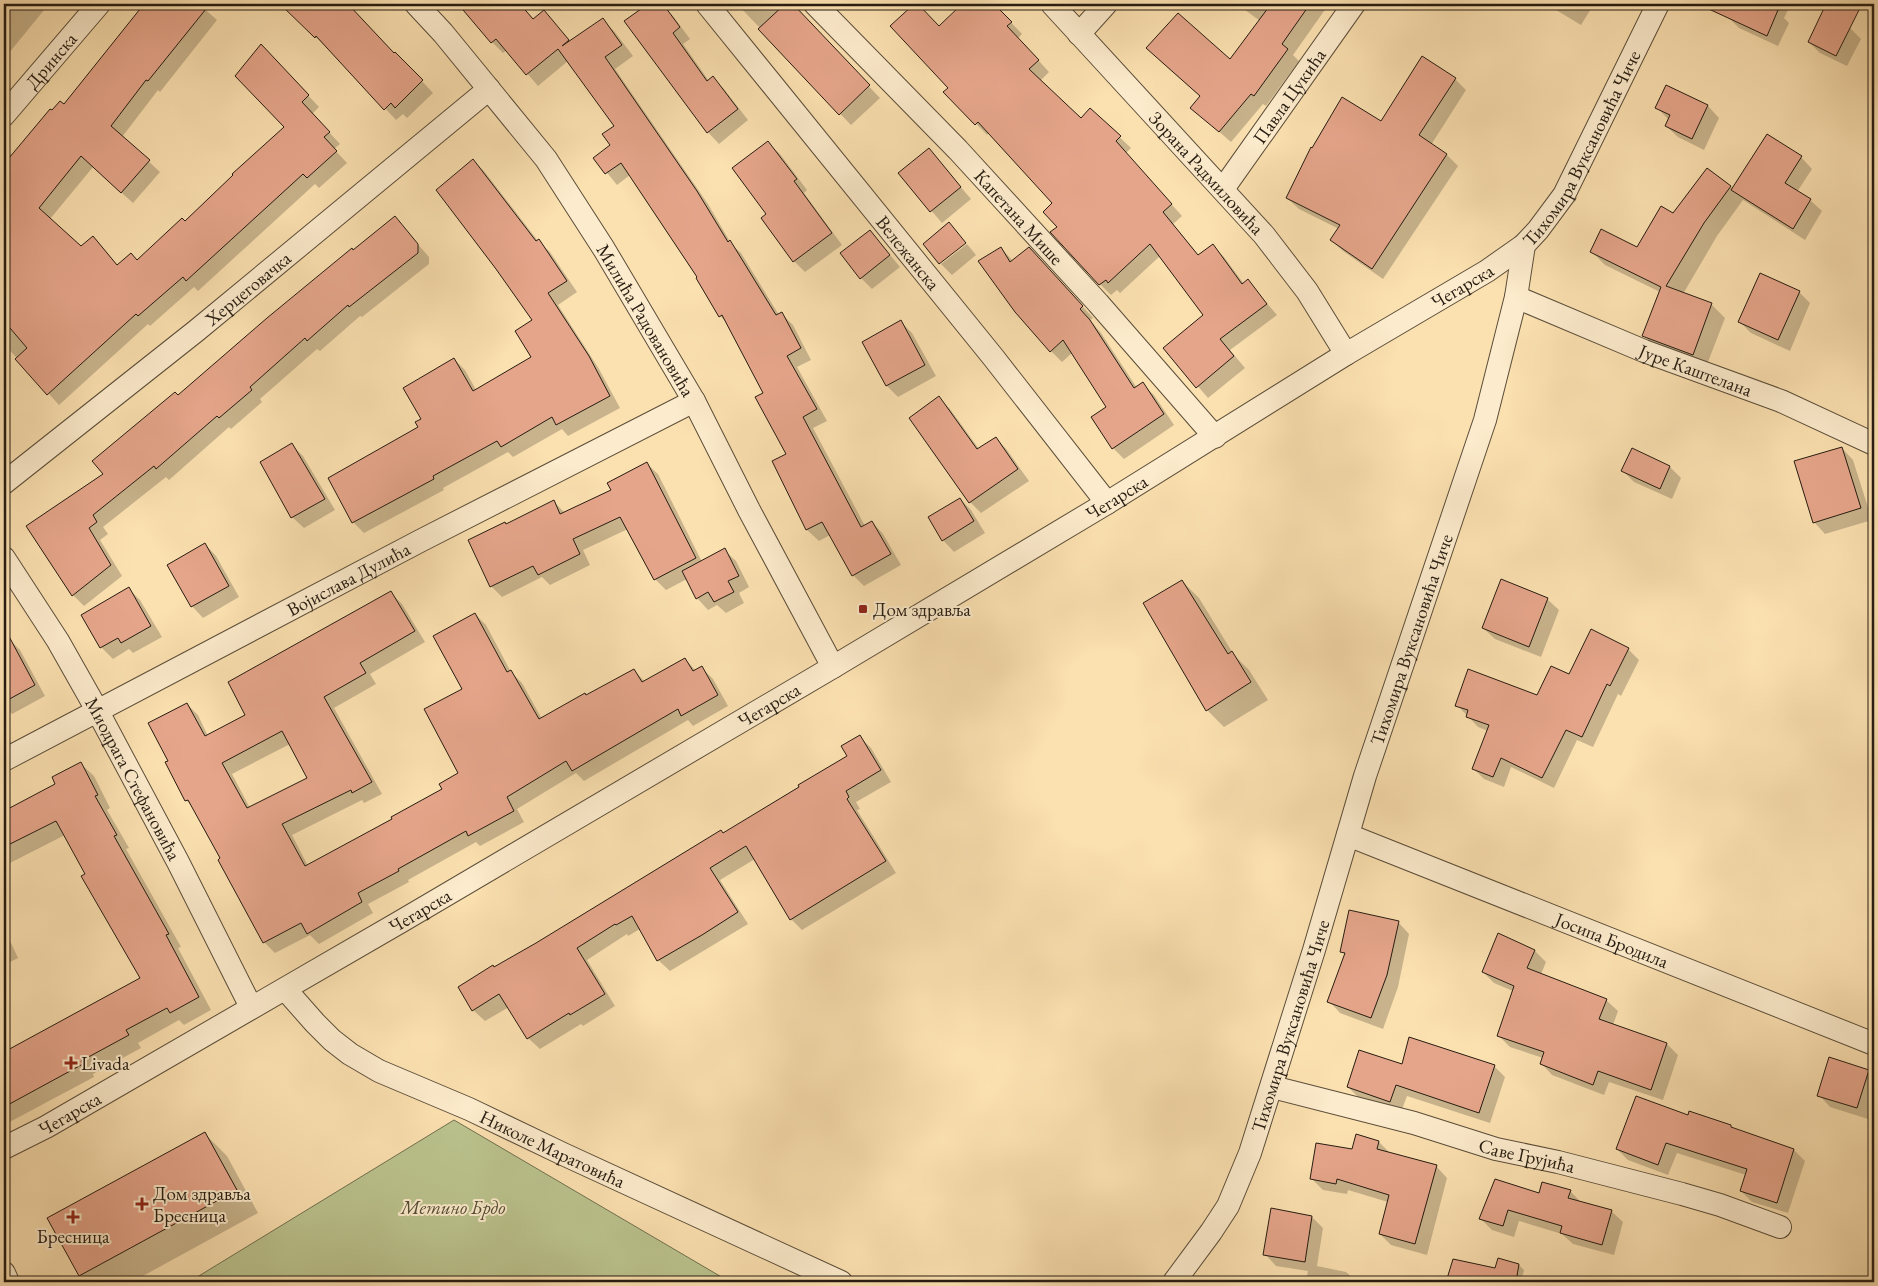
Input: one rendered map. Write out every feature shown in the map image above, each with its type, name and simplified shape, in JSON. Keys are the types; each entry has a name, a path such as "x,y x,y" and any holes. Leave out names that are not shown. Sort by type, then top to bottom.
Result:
{"street":[{"name":"Дринска","path":"4,115 99,4"},
{"name":"Милића Радовановића","path":"416,4 443,33 546,159 604,249 694,402 833,667"},
{"name":"Вележанска","path":"707,4 993,356 1107,503"},
{"name":"Капетана Мише","path":"815,4 958,150 1098,303 1215,437"},
{"name":"Зорана Радмиловића","path":"1052,4 1223,189 1289,266 1346,354"},
{"path":"1080,34 1106,4"},
{"name":"Павла Цукића","path":"1223,189 1354,4"},
{"name":"Тихомира Вуксановића Чиче","path":"1174,1282 1228,1206 1250,1153 1272,1087 1367,768 1485,420 1516,297 1524,245 1538,230 1564,195 1658,4"},
{"name":"Херцеговачка","path":"4,483 196,331 489,89"},
{"name":"Чегарска","path":"4,1148 46,1127 833,667 1107,503 1346,354 1487,271 1524,245"},
{"name":"Јуре Каштелана","path":"1516,297 1644,351 1781,401 1874,444"},
{"name":"Војислава Дулића","path":"4,760 403,550 694,402"},
{"name":"Миодрага Стефановића","path":"4,558 58,642 97,710 178,862 251,1007"},
{"name":"Јосипа Бродила","path":"1348,835 1874,1044"},
{"name":"Николе Маратовића","path":"285,988 332,1040 350,1054 379,1071 469,1109 841,1282"},
{"name":"Саве Грујића","path":"1272,1087 1414,1123 1496,1149 1558,1162 1682,1194 1720,1205 1780,1227"},
{"path":"4,1273 8,1282"}],"green space":[{"name":"Метино Брдо","path":"454,1120 730,1282 189,1282"}],"building":[{"path":"144,4 210,4 148,81 146,80 111,126 150,160 121,193 81,156 39,208 81,246 93,236 117,265 131,253 137,260 182,218 185,221 232,174 284,127 235,76 261,44 309,95 302,102 330,132 324,137 337,151 307,178 303,174 186,281 183,277 138,316 136,314 47,395 15,359 27,348 4,321 4,164 50,109 52,110 60,101 64,104"},
{"path":"280,4 348,4 394,53 423,80 395,108 391,103 384,110 316,36 315,38"},
{"path":"458,4 520,4 533,19 544,10 569,40 562,46 603,18 622,45 605,57 697,191 728,242 730,240 776,315 782,312 801,348 787,356 817,409 803,417 861,527 872,521 891,554 852,576 822,522 806,530 772,461 786,454 755,397 763,393 722,315 719,317 697,277 621,163 605,174 593,158 610,145 602,134 614,126 558,49 526,75 496,39 491,43"},
{"path":"648,4 663,4 680,27 673,33 707,81 713,76 738,109 707,133 624,21"},
{"path":"785,4 793,4 870,85 839,115 758,29"},
{"path":"914,4 918,4 939,26 962,4 994,4 1012,22 1007,26 1039,60 1029,69 1081,118 1090,108 1121,136 1116,141 1172,204 1163,212 1198,255 1213,244 1242,284 1248,279 1267,304 1220,339 1234,356 1196,388 1163,348 1203,315 1150,244 1108,283 1106,280 1099,285 1050,232 1057,227 1043,212 1052,203 978,122 975,125 943,92 948,88 890,26"},
{"path":"1271,4 1310,4 1282,44 1288,49 1254,96 1251,94 1219,132 1190,108 1200,96 1146,48 1178,13 1230,59"},
{"path":"1698,4 1765,4 1778,10 1767,36"},
{"path":"1826,4 1862,4 1836,56 1808,42"},
{"path":"1422,56 1456,78 1419,135 1447,154 1372,269 1330,240 1340,225 1286,198 1311,147 1342,97 1381,121"},
{"path":"1666,85 1708,105 1692,139 1665,126 1670,115 1655,108"},
{"path":"1767,134 1802,156 1785,183 1811,199 1793,229 1731,190"},
{"path":"768,141 797,179 794,181 832,233 793,262 761,218 766,214 732,168"},
{"path":"929,148 961,187 930,212 898,173"},
{"path":"473,159 536,241 539,239 567,281 548,293 589,356 610,396 556,425 552,417 501,447 497,441 433,476 434,479 352,523 328,478 418,427 415,422 421,419 403,388 454,358 473,391 531,357 515,331 532,320 436,190"},
{"path":"1707,168 1731,186 1704,223 1666,286 1712,303 1693,355 1642,336 1661,287 1590,252 1601,229 1637,247 1661,206 1673,213"},
{"path":"395,216 418,244 418,253 349,307 348,305 307,341 305,338 250,387 252,390 219,418 217,416 156,469 154,466 93,515 97,522 89,528 111,565 72,596 26,526 103,474 92,461 175,392 178,395 267,318 352,248 353,250"},
{"path":"949,222 966,243 939,264 923,244"},
{"path":"870,230 890,255 860,279 840,253"},
{"path":"1001,247 1010,262 1029,247 1083,306 1080,309 1090,320 1134,388 1143,382 1164,414 1112,449 1091,417 1106,407 1063,340 1050,352 1015,312 978,261"},
{"path":"1760,273 1800,291 1778,340 1738,322"},
{"path":"901,320 925,365 886,386 862,342"},
{"path":"939,396 977,449 996,437 1018,469 969,503 909,418"},
{"path":"292,443 325,499 291,518 260,462"},
{"path":"1842,447 1861,508 1813,523 1794,461"},
{"path":"1632,448 1670,466 1660,489 1621,471"},
{"path":"647,462 696,558 654,580 620,517 573,539 580,554 538,575 533,566 490,587 468,540 505,522 506,524 554,500 560,514 611,490 607,483"},
{"path":"960,498 974,521 942,541 928,517"},
{"path":"205,543 229,586 191,607 167,565"},
{"path":"725,548 739,576 728,581 734,592 714,602 708,592 696,599 682,571"},
{"path":"1501,579 1548,598 1529,647 1482,628"},
{"path":"1182,580 1228,654 1232,651 1251,682 1206,711 1143,603"},
{"path":"129,587 151,626 121,643 118,638 100,648 81,615"},
{"path":"391,591 415,631 360,663 366,673 324,697 372,782 352,793 351,790 282,824 305,866 392,819 391,817 442,789 439,784 458,773 424,709 462,689 433,636 475,613 507,672 511,670 539,719 585,693 586,695 634,669 642,682 685,658 693,671 702,666 718,695 681,716 678,709 572,771 566,761 507,797 514,811 468,836 466,831 398,869 399,871 358,893 362,902 307,934 301,923 263,943 218,860 220,858 188,800 185,801 165,762 168,761 148,723 187,703 205,736 245,715 228,682","holes":["282,731 307,778 247,808 222,763"]},
{"path":"4,627 35,685 4,702"},
{"path":"1591,629 1629,648 1610,686 1607,684 1582,737 1566,730 1542,778 1501,758 1493,777 1472,769 1489,725 1466,717 1468,710 1455,706 1468,669 1537,695 1551,666 1569,674"},
{"path":"860,735 881,770 846,791 849,797 847,799 886,861 790,920 746,846 710,868 738,912 702,935 657,961 632,916 615,924 577,948 605,994 570,1015 569,1013 527,1039 499,994 472,1011 458,987 493,965 494,967 536,943 721,830 723,833 799,787 798,785 847,756 841,746"},
{"path":"81,762 98,795 95,796 117,835 114,836 169,934 166,935 199,997 170,1013 167,1008 126,1030 129,1035 81,1061 83,1064 4,1107 4,1052 140,978 81,876 85,874 56,821 4,847 4,811 55,784 52,777"},
{"path":"1349,910 1399,921 1387,975 1371,1018 1327,1002 1345,953 1340,952"},
{"path":"1498,933 1535,950 1527,968 1607,999 1599,1019 1667,1043 1651,1090 1598,1071 1593,1085 1540,1064 1544,1052 1497,1036 1514,986 1482,972"},
{"path":"1409,1037 1495,1065 1479,1113 1396,1085 1390,1102 1347,1087 1359,1050 1402,1064"},
{"path":"1829,1057 1869,1070 1857,1108 1817,1096"},
{"path":"1636,1096 1688,1115 1689,1111 1731,1125 1731,1127 1794,1149 1777,1203 1740,1191 1747,1169 1666,1143 1658,1165 1616,1149"},
{"name":"Дом здравља Бресница","path":"205,1132 237,1190 79,1276 47,1218"},
{"path":"1356,1134 1379,1141 1377,1149 1437,1165 1415,1244 1379,1234 1389,1195 1337,1179 1336,1184 1310,1179 1316,1143 1352,1149"},
{"path":"1495,1179 1539,1193 1542,1182 1571,1190 1568,1198 1612,1210 1602,1245 1560,1233 1562,1226 1508,1210 1503,1226 1479,1219"},
{"path":"1271,1208 1312,1216 1305,1262 1263,1255"},
{"path":"1498,1258 1519,1264 1516,1282 1446,1282 1453,1259 1495,1268"}],"place":[{"name":"Дом здравља","path":"863,609"},
{"name":"Livada","path":"71,1063"},
{"name":"Дом здравља Бресница","path":"142,1204"},
{"name":"Бресница","path":"73,1217"}]}
